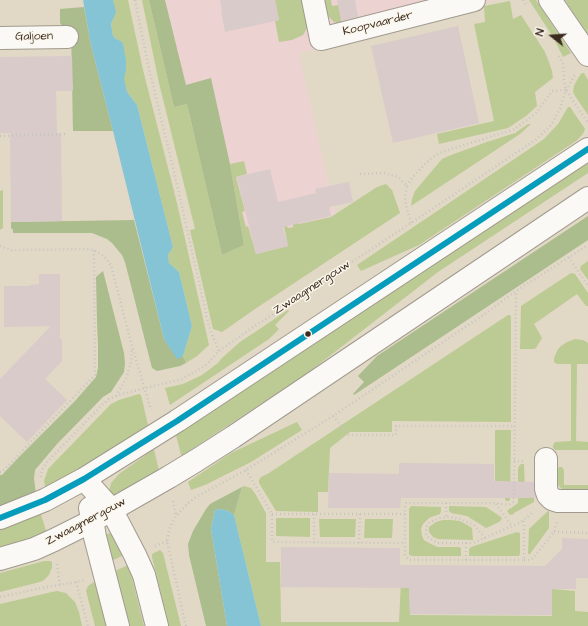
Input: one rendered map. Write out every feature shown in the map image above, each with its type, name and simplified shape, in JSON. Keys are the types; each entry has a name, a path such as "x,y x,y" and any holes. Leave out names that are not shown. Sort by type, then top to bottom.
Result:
{"street":[{"name":"Koopvaarder","path":"313,0 322,39 474,0"},
{"path":"550,0 583,62"},
{"name":"Galjoen","path":"0,38 67,37"},
{"path":"0,518 45,500 84,479 177,421 588,150"},
{"name":"Zwaagmergouw","path":"0,559 34,550 169,477 233,437 588,198"},
{"path":"546,459 546,489 548,495 554,499 588,501"},
{"path":"84,479 111,509 136,555 144,575 157,626"},
{"path":"84,479 95,537 118,626"}],"path":[{"path":"135,0 148,65 210,330 219,351"},
{"name":"Zwaagmergouw","path":"40,480 42,470 48,460 109,399 182,378 205,366 219,351 258,324 537,139 552,124 560,108 566,90 583,62"},
{"path":"564,79 566,90 588,123"},
{"path":"411,223 405,198 407,186 412,178 429,160 439,153 514,129 536,113 552,91 566,90"},
{"path":"0,136 68,134"},
{"path":"360,174 384,173 398,177 407,186"},
{"path":"186,626 167,541 170,527 176,516 187,504 196,497 246,470 333,416 486,313 516,291 588,245"},
{"path":"0,246 12,250 84,249 94,250 104,256 110,265 152,414"},
{"path":"0,472 2,472 95,375 94,250"},
{"path":"569,257 588,286"},
{"path":"485,538 474,525 469,522 446,517 436,519 428,523 426,531 427,537 438,543 473,543 485,538 521,522 554,499 557,524 554,532 530,560 410,560 405,555 405,507 406,503 496,503 509,505 513,502 516,291"},
{"path":"116,396 126,379 131,362 132,346"},
{"path":"333,416 349,436 396,435 396,426 515,426"},
{"path":"246,470 272,514 273,542 405,543"},
{"path":"446,503 446,517"},
{"path":"496,503 512,526"},
{"path":"272,514 405,514"},
{"path":"314,514 314,543"},
{"path":"359,543 360,514"},
{"path":"524,520 524,560"},
{"path":"554,532 588,533"},
{"path":"156,546 167,541"},
{"path":"466,543 466,560"},
{"name":"Zwaagmergouw","path":"57,561 60,585"},
{"path":"0,597 76,582 88,626"}],"shaded area":[{"path":"165,0 495,0 331,46 299,53 336,217 253,275 211,78 186,85"}],"green space":[{"path":"113,0 128,0 143,70 176,199 209,345 197,356 186,363 183,356 192,326 179,272 169,263 168,255 173,247 137,105 127,92 123,79 126,70 121,41 113,36 111,24 115,12"},
{"path":"142,0 149,0 174,107 187,104 222,255 244,245 230,164 244,161 247,174 236,177 245,211 242,212 246,227 248,226 256,254 288,246 284,226 289,228 293,227 293,224 331,217 377,187 386,184 392,190 400,213 222,332 213,329 190,230 195,229 159,83"},
{"path":"149,0 165,0 186,85 211,78 230,164 244,245 222,255 187,104 174,107"},
{"path":"275,0 305,0 309,25 303,35 292,40 279,42 275,21 279,20"},
{"path":"322,0 331,0 332,6 338,5 343,26 334,22 329,17"},
{"path":"529,0 536,0 571,53 563,57 553,37"},
{"path":"565,0 588,0 588,34 570,8"},
{"path":"510,1 513,19 521,15 545,52 553,78 535,92 537,106 526,116 508,128 439,144 437,134 494,121 474,24 485,22 484,6"},
{"path":"84,7 91,45 113,131 73,131 71,28 63,27 60,23 60,9"},
{"path":"582,73 584,73 588,80 588,115 573,92 574,86"},
{"path":"568,107 570,107 585,129 576,141 419,245 361,271 357,265 544,139 558,124"},
{"path":"528,124 531,124 520,134 411,206 415,191 442,159 515,133"},
{"path":"588,163 588,173 438,272 309,372 181,455 176,435"},
{"path":"3,190 3,228 0,230 0,191"},
{"path":"588,216 588,240 354,395 353,394 364,382 358,376 377,356"},
{"path":"134,220 164,339 177,358 183,356 186,363 180,366 157,371 152,368 125,262 122,255 112,243 107,239 92,233 13,233 11,228 11,222"},
{"path":"588,261 588,280 580,269 581,266"},
{"path":"103,271 124,353 124,372 111,392 103,397 57,444 35,470 34,478 36,495 0,511 0,475 2,475 75,401 96,377 98,368 98,346 96,277"},
{"path":"571,273 575,274 588,293 588,306 586,306 577,294 534,324 542,338 536,348 520,349 521,306"},
{"path":"288,310 289,311 275,325 279,329 269,339 170,405 165,388 183,384 202,375 218,363 240,342"},
{"path":"508,315 511,317 511,422 392,421 392,432 350,432 330,448 328,492 318,492 318,512 276,511 259,483 261,477"},
{"path":"575,339 583,340 588,343 588,364 577,364 576,441 588,442 588,450 555,450 553,445 555,442 571,441 571,364 557,364 554,362 554,358 561,346"},
{"path":"139,394 141,395 148,425 72,475 47,489 44,481 48,469 111,404"},
{"path":"297,422 302,430 251,462 205,485 191,490 188,482 231,453"},
{"path":"495,430 511,430 509,501 506,501 505,499 505,481 495,481"},
{"path":"154,449 159,471 117,499 109,492 111,483 119,474"},
{"path":"521,464 524,464 525,493 534,494 534,502 510,515 507,511 518,502 518,469"},
{"path":"559,467 562,467 564,470 564,485 588,485 588,491 565,491 562,489 556,483 556,471"},
{"path":"244,486 251,488 266,513 266,562 280,562 281,622 399,622 401,582 409,582 410,615 552,616 552,589 575,591 575,611 588,612 588,626 261,626 234,515 242,487"},
{"path":"242,487 234,515 221,509 215,510 211,529 227,626 206,626 189,555 188,544 193,531 210,504"},
{"path":"411,506 441,507 440,514 429,518 423,524 421,529 422,536 424,540 438,547 461,548 461,556 409,555 409,509"},
{"path":"449,506 486,507 502,519 486,528 467,516 451,513 449,511"},
{"path":"549,510 549,528 530,554 528,554 529,529"},
{"path":"40,511 47,534 0,548 0,528"},
{"path":"276,518 310,518 310,537 276,536"},
{"path":"319,519 356,519 355,537 320,537"},
{"path":"365,519 393,519 392,538 364,538"},
{"path":"443,520 460,521 472,528 473,540 438,539 433,537 429,532 429,527 436,522"},
{"path":"517,532 520,533 519,556 469,556 469,549 471,547"},
{"path":"111,533 115,535 126,554 109,562 104,537"},
{"path":"160,550 163,553 181,626 169,626 152,557 152,554"},
{"path":"44,561 52,562 52,567 49,575 44,580 0,592 0,573"},
{"path":"129,566 144,626 126,626 113,572"},
{"path":"94,582 99,590 110,626 95,626 86,591 88,586"},
{"path":"57,591 66,593 75,602 82,626 0,626 0,604"}],"water":[{"path":"83,0 113,0 116,12 111,24 113,36 123,44 126,60 124,79 127,92 137,105 173,247 168,255 169,263 179,272 192,326 183,356 177,359 164,339 91,45"},
{"path":"221,509 234,515 261,626 227,626 211,529 215,510"}],"building":[{"path":"220,0 275,0 279,20 225,32"},
{"path":"337,0 355,0 358,17 341,21"},
{"path":"458,26 479,123 393,143 371,46"},
{"path":"72,56 73,91 56,91 57,133 61,133 62,221 11,222 10,133 0,133 0,57"},
{"path":"270,169 278,202 316,193 315,189 349,182 353,202 329,207 331,216 283,227 288,246 256,254 237,177"},
{"path":"39,274 60,274 60,339 62,339 62,361 45,379 67,400 27,442 0,416 0,379 51,326 4,327 4,286 30,286 39,284"},
{"path":"399,463 494,464 494,481 534,482 536,498 401,498 400,508 328,508 329,473 399,474"},
{"path":"562,538 588,539 588,578 576,578 576,589 552,589 552,615 410,614 409,588 281,587 281,547 400,548 400,565 545,566 562,549"}],"transit line":[{"path":"0,518 45,500 84,479 177,421 588,149"}]}
